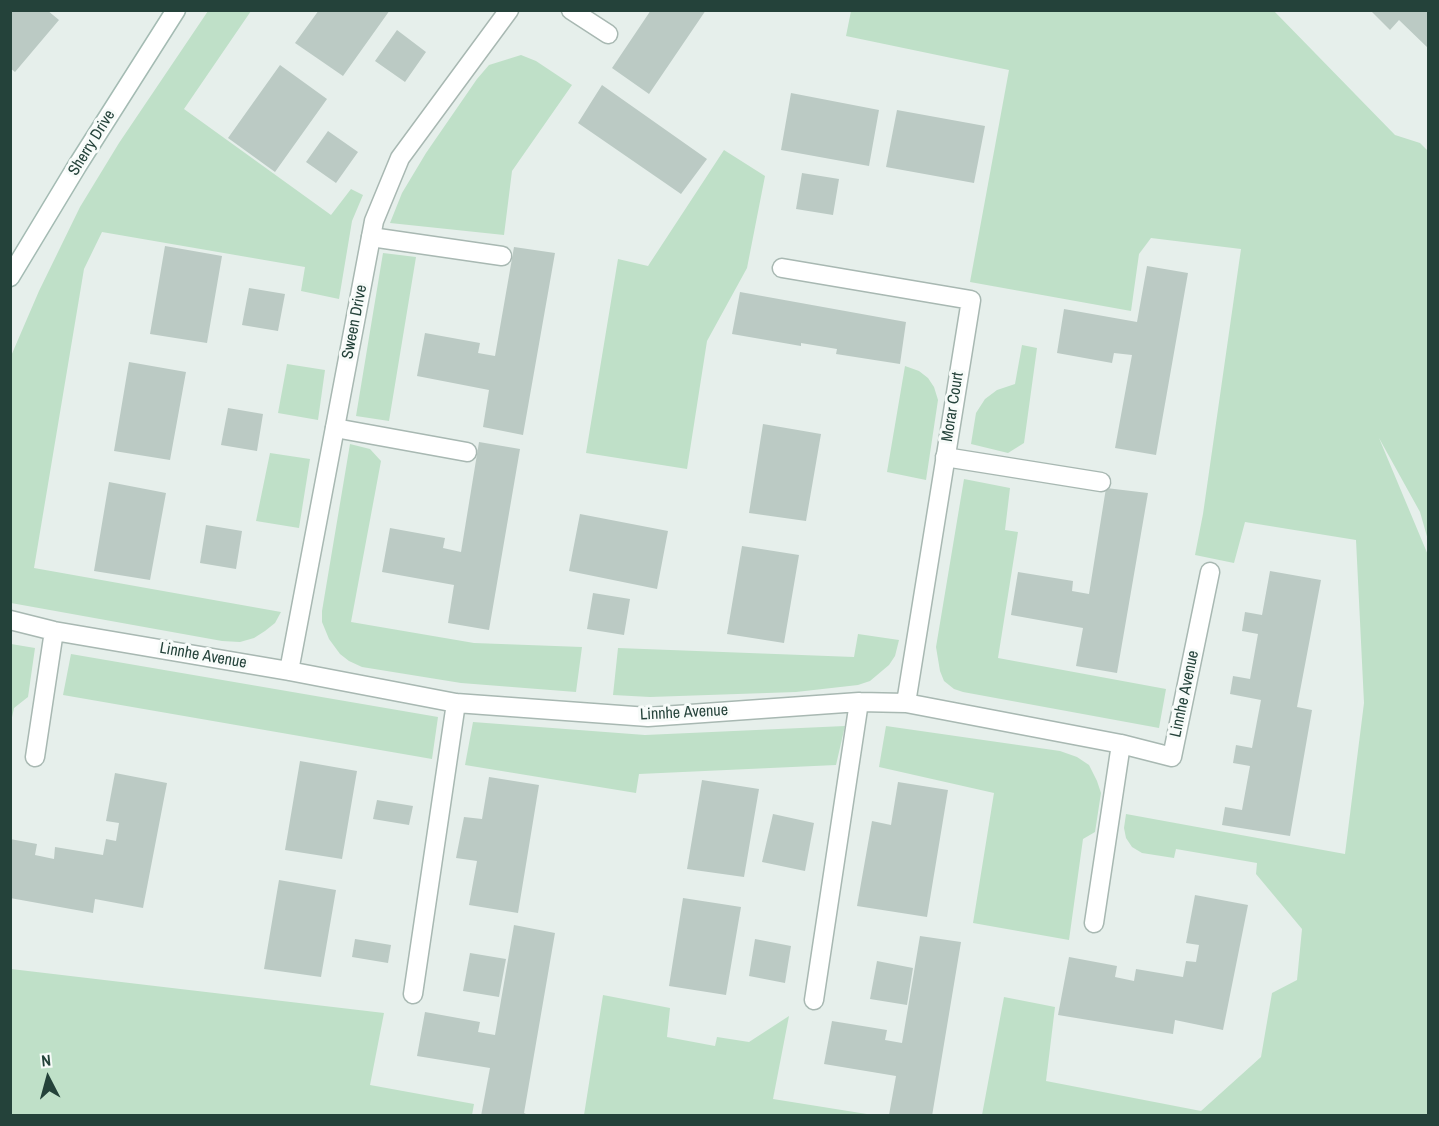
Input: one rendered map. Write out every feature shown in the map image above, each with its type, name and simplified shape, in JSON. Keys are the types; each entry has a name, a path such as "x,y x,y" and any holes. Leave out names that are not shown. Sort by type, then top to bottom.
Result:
{"street":[{"name":"Sherry Drive","path":"10,277 176,10"},
{"name":"Sween Drive","path":"289,671 374,220 400,159 509,10"},
{"path":"571,10 608,34"},
{"path":"370,237 502,256"},
{"name":"Morar Court","path":"783,268 971,300 906,703"},
{"path":"335,428 468,452"},
{"path":"945,458 1101,482"},
{"name":"Linnhe Avenue","path":"10,620 54,631 289,671 456,703 648,717 859,702 906,703 1121,744 1172,757 1210,572"},
{"path":"35,757 54,631"},
{"path":"814,1000 859,702"},
{"path":"413,994 456,703"},
{"path":"1094,923 1121,744"}],"green space":[{"path":"208,11 251,11 184,109 331,215 351,189 363,195 352,221 339,299 301,291 305,267 102,232 84,269 34,568 281,612 275,623 265,631 254,638 240,642 222,641 11,603 11,356 39,291 80,207 119,143"},
{"path":"851,11 1274,11 1395,135 1420,143 1428,151 1428,540 1420,512 1379,438 1428,555 1428,1115 982,1115 1004,997 1055,1007 1046,1081 1201,1111 1261,1057 1272,993 1297,980 1302,929 1256,874 1257,863 1176,849 1174,858 1142,853 1132,847 1126,838 1124,828 1126,814 1345,854 1364,703 1356,540 1245,522 1234,563 1195,555 1203,514 1241,249 1151,238 1139,254 1131,311 970,282 1009,70 846,36"},
{"path":"521,55 536,61 572,85 512,171 504,235 390,223 402,193 426,153 477,79 489,65"},
{"path":"724,150 765,176 747,268 707,341 687,469 586,453 618,259 648,266"},
{"path":"383,253 416,257 389,421 356,416"},
{"path":"1022,345 1037,348 1024,443 1008,453 971,444 976,413 985,399 997,390 1015,384"},
{"path":"287,364 325,370 318,420 278,413"},
{"path":"905,366 919,371 928,378 938,400 926,480 887,472"},
{"path":"350,444 370,449 381,461 351,622 474,643 582,647 576,692 461,683 362,667 340,654 329,639 322,622 322,611"},
{"path":"270,453 310,459 299,528 256,521"},
{"path":"964,479 1010,488 1005,530 1018,532 998,658 1166,689 1159,728 963,692 954,689 944,681 936,647"},
{"path":"858,634 899,640 895,656 889,665 870,681 858,685 796,692 650,697 613,695 618,648 854,657"},
{"path":"11,644 35,648 28,697 14,708 11,722"},
{"path":"71,654 438,717 432,759 63,695"},
{"path":"473,722 645,735 845,726 836,765 639,774 636,793 465,765"},
{"path":"886,726 1060,751 1077,757 1089,765 1101,793 1095,832 1083,839 1069,940 973,923 994,793 879,767"},
{"path":"11,969 384,1013 370,1085 474,1104 472,1115 11,1115"},
{"path":"603,995 670,1008 667,1037 715,1046 717,1037 749,1042 789,1016 773,1099 873,1115 584,1115"}],"building":[{"path":"10,10 47,10 59,20 15,72 10,68"},
{"path":"319,10 390,10 343,76 295,43"},
{"path":"651,10 706,10 649,94 612,68"},
{"path":"1370,10 1428,10 1428,48 1399,20 1390,30"},
{"path":"397,30 426,52 405,82 375,61"},
{"path":"280,65 327,99 275,172 228,138"},
{"path":"602,85 707,159 681,194 578,123"},
{"path":"791,93 879,110 869,166 781,150"},
{"path":"897,110 985,126 974,183 886,167"},
{"path":"328,131 358,152 336,183 306,162"},
{"path":"802,173 839,179 833,215 796,209"},
{"path":"165,246 222,256 207,343 150,334"},
{"path":"514,247 555,253 523,435 483,427 489,390 417,376 425,333 480,343 478,353 495,356"},
{"path":"1147,266 1188,273 1156,455 1115,448 1132,355 1114,353 1112,363 1057,353 1064,309 1137,322"},
{"path":"249,288 285,294 278,331 242,325"},
{"path":"740,292 906,322 900,364 836,354 837,349 801,343 801,346 732,334"},
{"path":"129,362 186,372 170,460 114,451"},
{"path":"228,408 263,414 257,451 221,445"},
{"path":"763,424 821,434 806,521 749,513"},
{"path":"479,442 520,449 489,630 448,623 454,585 382,572 390,528 445,538 443,548 461,552"},
{"path":"109,482 166,493 150,580 94,571"},
{"path":"1106,488 1148,493 1117,673 1076,666 1083,628 1011,615 1018,572 1073,581 1072,591 1089,594"},
{"path":"580,514 668,531 657,589 569,571"},
{"path":"206,525 242,531 236,569 200,563"},
{"path":"742,546 799,555 784,643 727,634"},
{"path":"1270,571 1321,580 1297,707 1312,710 1290,836 1222,825 1225,807 1242,810 1250,766 1233,763 1236,745 1252,748 1261,700 1230,694 1233,676 1250,679 1258,634 1242,631 1245,612 1262,615"},
{"path":"593,593 630,599 624,635 587,629"},
{"path":"300,761 357,771 342,859 285,850"},
{"path":"115,773 167,783 143,908 95,899 93,913 10,898 10,839 37,844 35,855 54,859 55,847 103,855 106,839 116,841 119,823 106,821"},
{"path":"489,777 539,785 518,913 469,905 477,861 456,858 464,817 482,819"},
{"path":"702,780 759,789 744,877 687,869"},
{"path":"898,782 948,790 927,917 857,906 872,821 891,825"},
{"path":"377,800 413,806 409,825 373,819"},
{"path":"773,814 814,823 805,871 762,862"},
{"path":"279,880 336,890 321,977 264,969"},
{"path":"1195,895 1248,905 1223,1030 1175,1020 1173,1034 1058,1015 1069,957 1117,966 1115,977 1134,981 1136,969 1183,977 1186,961 1196,962 1199,945 1186,943"},
{"path":"683,898 741,907 726,995 669,986"},
{"path":"514,925 555,933 524,1113 530,1116 481,1116 490,1068 417,1056 425,1012 480,1022 478,1032 495,1035"},
{"path":"920,936 961,942 932,1116 892,1116 889,1115 896,1076 824,1064 832,1021 887,1030 885,1040 902,1043"},
{"path":"355,939 391,945 388,963 352,957"},
{"path":"755,939 791,946 785,983 749,976"},
{"path":"470,953 506,959 499,997 463,991"},
{"path":"877,961 913,968 907,1005 870,999"}]}
